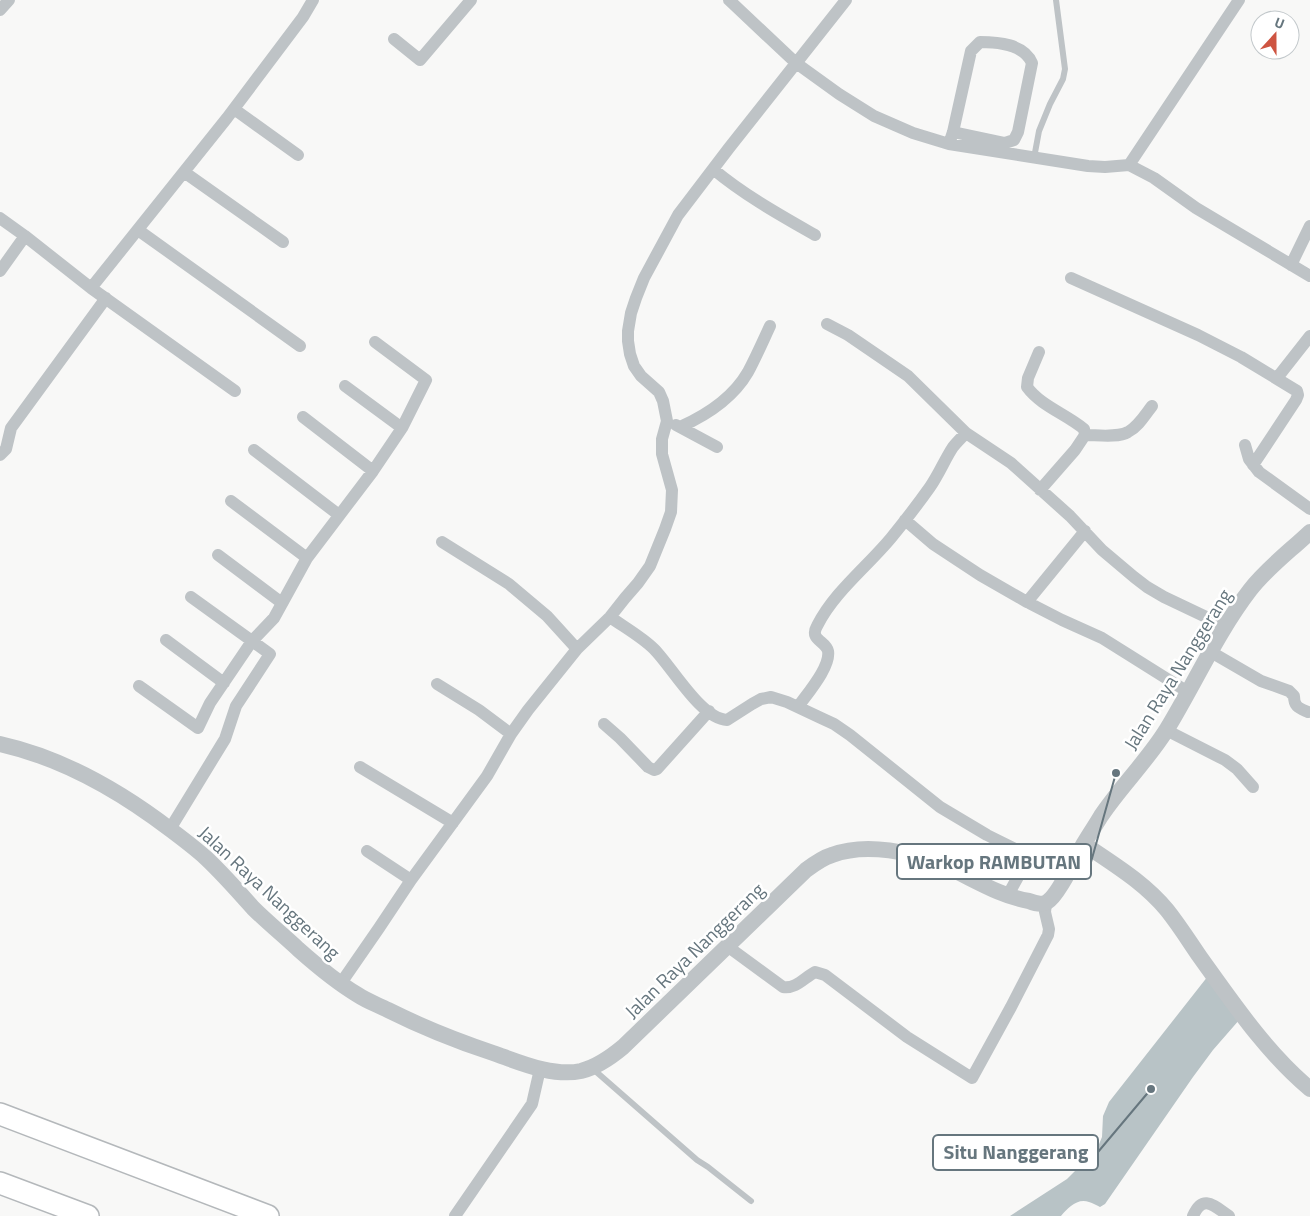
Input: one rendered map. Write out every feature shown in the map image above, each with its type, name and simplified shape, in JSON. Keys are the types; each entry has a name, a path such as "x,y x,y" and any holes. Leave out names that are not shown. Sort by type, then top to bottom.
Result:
{"highway":[{"path":"0,1114 268,1216"},
{"path":"0,1183 88,1216"}],"street":[{"path":"0,10 9,0"},
{"path":"91,288 234,109 303,17 313,0"},
{"path":"394,39 420,60 471,0"},
{"path":"729,0 796,63 874,116 913,133 951,138 1006,143 1014,140 1018,132 1032,63 1030,59 1012,46 995,42 980,42 976,45 971,51 951,138"},
{"path":"340,984 411,880 487,776 511,734 528,710 577,649 610,617 650,566 666,529 671,512 672,490 662,454 662,439 667,421 663,401 658,392 634,366 630,354 628,341 631,313 644,278 678,215 846,0"},
{"path":"1129,165 1239,0"},
{"path":"234,109 298,155"},
{"path":"951,138 1034,158 1088,166 1129,165 1154,178 1196,208 1310,276"},
{"path":"713,168 731,184 815,235"},
{"path":"184,172 283,242"},
{"path":"0,218 91,288 235,391"},
{"path":"1291,265 1310,226"},
{"path":"138,230 300,346"},
{"path":"0,271 25,236"},
{"path":"1071,278 1241,356 1295,389 1298,396 1253,465"},
{"path":"0,455 6,449 5,425 106,298"},
{"path":"827,324 855,340 908,376 966,433 1011,463 1070,516 1102,550 1147,587 1225,626"},
{"path":"680,427 713,410 735,389 747,373 770,326"},
{"path":"1278,378 1310,336"},
{"path":"139,686 198,728 210,703 252,641 274,618 307,558 402,428 426,380 375,342"},
{"path":"1039,352 1028,378 1028,387 1034,395 1084,429 1085,435 1075,450 1040,490"},
{"path":"345,386 402,428"},
{"path":"1085,435 1119,435 1128,432 1143,418 1152,406"},
{"path":"303,417 373,470"},
{"path":"667,421 717,447"},
{"path":"798,707 827,661 827,648 817,639 815,628 828,608 890,540 931,486 954,446 966,433"},
{"path":"1245,445 1249,458 1259,472 1310,509"},
{"path":"254,450 339,515"},
{"path":"231,501 307,558"},
{"path":"905,520 933,544 980,574 1027,602 1102,638 1188,692"},
{"path":"1027,602 1085,531"},
{"name":"Jalan Raya Nanggerang","path":"0,744 33,753 80,772 104,785 170,828 206,858 254,909 299,950 340,984 359,996 418,1025 540,1069 567,1072 581,1071 608,1059 623,1047 806,870 819,860 833,854 847,850 866,849 909,853 1008,895 1025,901 1046,903 1062,883 1104,812 1166,730 1225,626 1251,589 1310,532"},
{"path":"442,542 509,584 547,616 577,649"},
{"path":"218,555 282,603"},
{"path":"170,828 225,739 236,706 270,654 191,597"},
{"path":"610,617 662,656 678,679 702,706 716,718 727,720 761,699 771,697 787,702 834,724 940,807 987,835 1023,853 1026,857 1025,864 1008,895"},
{"path":"166,640 224,683"},
{"path":"1211,652 1261,681 1289,691 1294,696 1296,706 1308,712"},
{"path":"437,684 479,710 511,734"},
{"path":"604,724 648,767 654,770 657,769 709,711"},
{"path":"1166,730 1225,760 1237,769 1253,787"},
{"path":"360,767 453,823"},
{"path":"1084,844 1138,881 1166,909 1265,1043 1310,1088"},
{"path":"367,851 411,880"},
{"path":"727,946 783,987 796,986 805,977 815,972 825,975 908,1037 972,1078 1012,1006 1048,935 1049,929 1045,912 1046,903"},
{"path":"455,1216 532,1104 540,1069"},
{"path":"1193,1216 1202,1203 1208,1203 1230,1216"}],"lane":[{"path":"1034,158 1039,131 1066,69 1056,0"},
{"path":"591,1068 697,1160 751,1201"}],"shaded area":[{"path":"1208,976 1240,1019 1193,1077 1105,1204 1100,1207 1090,1202 1081,1201 1070,1207 1061,1216 1010,1216 1067,1179 1097,1149 1102,1137 1103,1116 1109,1102"}],"place":[{"name":"Warkop RAMBUTAN","path":"1116,773"},
{"name":"Situ Nanggerang","path":"1151,1089"}]}
